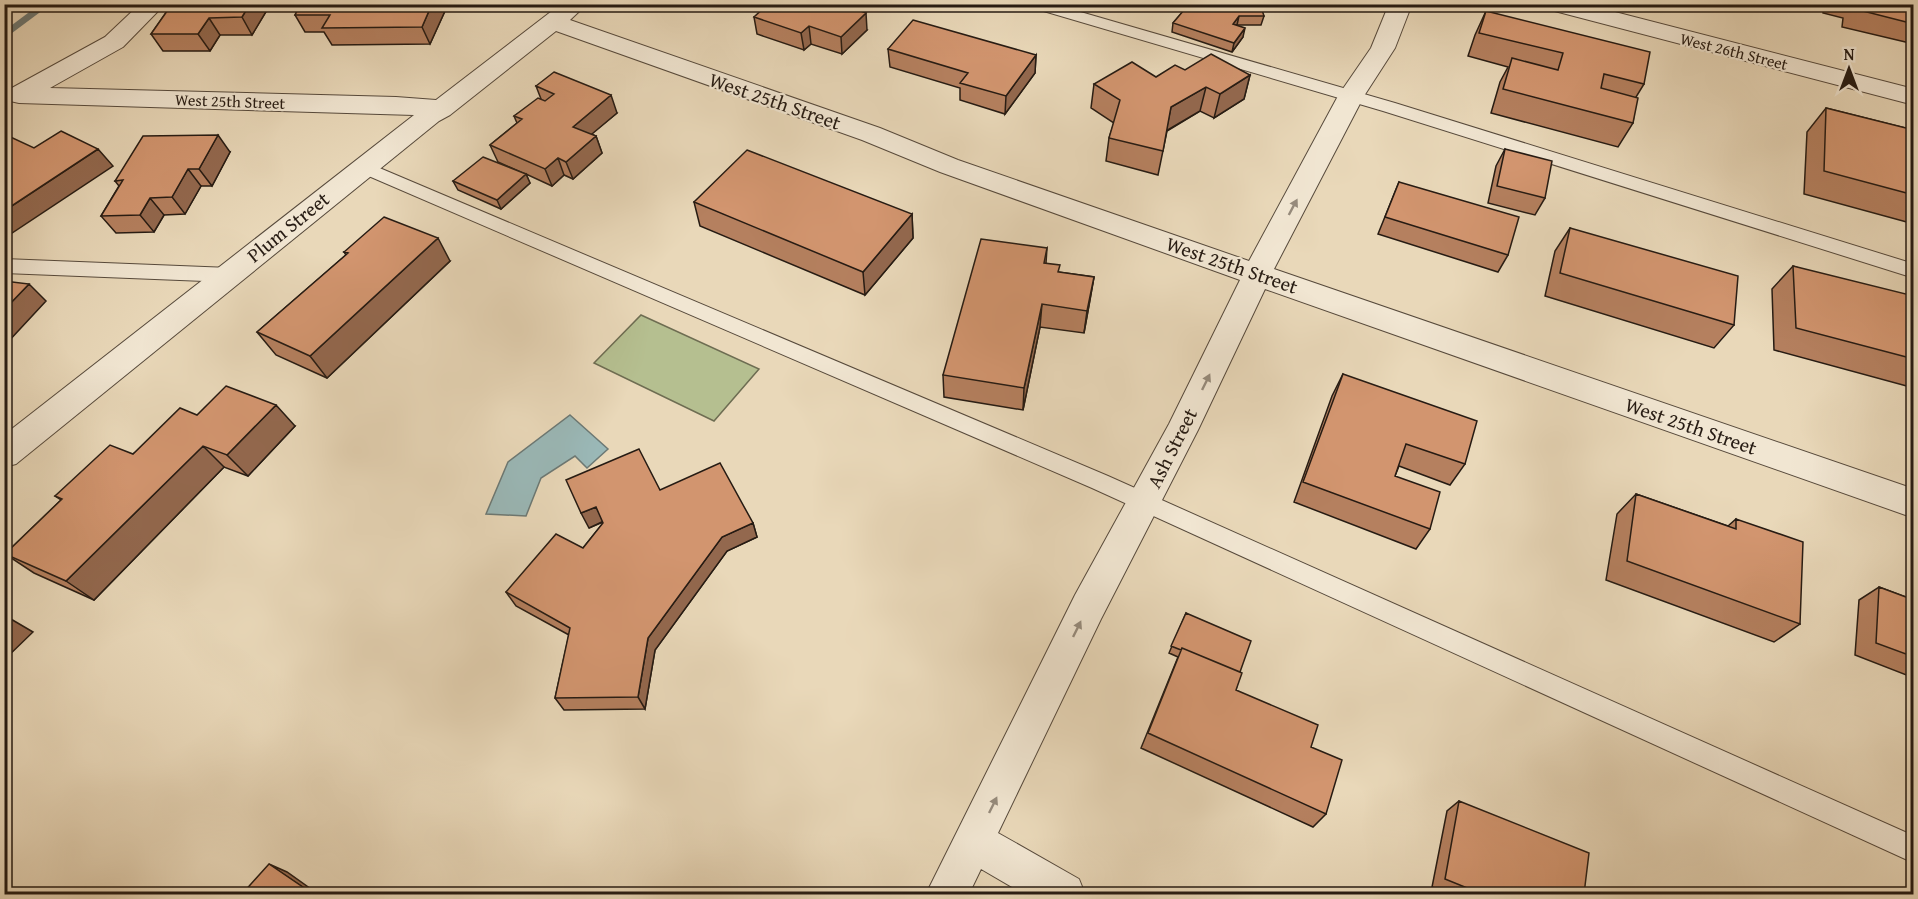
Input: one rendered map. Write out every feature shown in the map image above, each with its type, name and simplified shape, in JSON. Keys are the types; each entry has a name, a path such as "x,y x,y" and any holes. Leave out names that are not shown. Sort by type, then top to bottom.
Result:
{"street":[{"path":"12,99 114,42 154,4"},
{"name":"Plum Street","path":"4,454 363,167 430,115 441,110 576,4"},
{"name":"Ash Street","path":"947,894 1088,607 1182,430 1257,274 1352,96 1383,48 1401,4"},
{"name":"West 26th Street","path":"1555,4 1914,97"},
{"name":"West 25th Street","path":"553,22 871,134 960,170 1914,504"},
{"name":"West 25th Street","path":"12,99 396,105 441,110"},
{"path":"974,842 1064,894"}],"lane":[{"path":"1035,4 1352,96 1914,272"},
{"path":"363,167 1144,501 1914,850"},
{"path":"4,267 230,275"}],"green space":[{"path":"641,315 759,369 714,421 594,363"}],"water":[{"path":"570,415 608,449 587,468 575,456 541,478 526,516 486,514 508,462"}],"building":[{"path":"172,4 250,4 242,17 209,18 198,34 151,34"},
{"path":"301,4 432,4 422,27 322,28 330,15 295,15"},
{"path":"768,4 842,4 866,13 841,37 809,26 801,33 754,17"},
{"path":"1189,4 1254,4 1255,7 1261,7 1264,16 1239,16 1233,24 1245,28 1234,43 1173,23"},
{"path":"1856,4 1914,4 1914,24 1855,9"},
{"path":"1486,11 1650,52 1644,84 1604,74 1601,88 1638,98 1633,123 1503,89 1512,58 1558,70 1563,53 1479,33"},
{"path":"913,20 1036,55 1006,96 960,83 968,73 888,49"},
{"path":"1211,54 1250,75 1220,94 1206,87 1171,107 1163,151 1109,138 1120,100 1094,84 1132,62 1156,77 1175,65 1185,70"},
{"path":"554,72 611,95 573,127 596,136 566,162 558,158 545,169 490,145 522,119 514,116 538,98 545,101 554,94 536,86"},
{"path":"1826,108 1914,130 1914,195 1824,171"},
{"path":"61,131 98,149 4,211 4,134 34,148"},
{"path":"218,135 199,169 188,169 172,197 150,198 140,215 101,216 123,180 115,181 143,136"},
{"path":"1505,149 1552,161 1545,198 1497,186"},
{"path":"747,150 912,214 863,272 694,202"},
{"path":"483,157 526,174 497,200 453,181"},
{"path":"1399,182 1519,217 1508,255 1385,217"},
{"path":"384,217 438,238 310,356 257,332 348,253 344,252"},
{"path":"1570,228 1738,276 1734,325 1560,273"},
{"path":"981,239 1047,248 1044,263 1060,265 1058,272 1094,277 1087,311 1042,304 1024,388 943,375"},
{"path":"1793,266 1910,295 1912,309 1914,309 1914,359 1796,328"},
{"path":"4,281 29,284 4,310"},
{"path":"1343,374 1477,421 1465,464 1406,444 1395,476 1440,492 1430,529 1303,482"},
{"path":"226,386 276,405 227,455 203,446 66,581 5,554 62,499 55,496 110,445 133,454 180,408 197,415"},
{"path":"639,449 660,490 720,463 753,523 722,537 648,638 638,697 555,698 570,628 506,592 556,534 583,548 603,523 596,507 581,513 566,480"},
{"path":"1636,494 1736,529 1736,519 1803,542 1800,624 1627,561"},
{"path":"1879,587 1914,600 1914,657 1876,643"},
{"path":"1186,613 1251,641 1240,672 1182,648 1181,650 1171,646"},
{"path":"1182,648 1242,673 1236,690 1318,725 1311,747 1342,760 1326,814 1148,733"},
{"path":"1459,801 1589,853 1584,894 1482,894 1445,879"},
{"path":"269,864 313,894 242,894"}],"waterway":[{"path":"4,36 47,4"}]}
